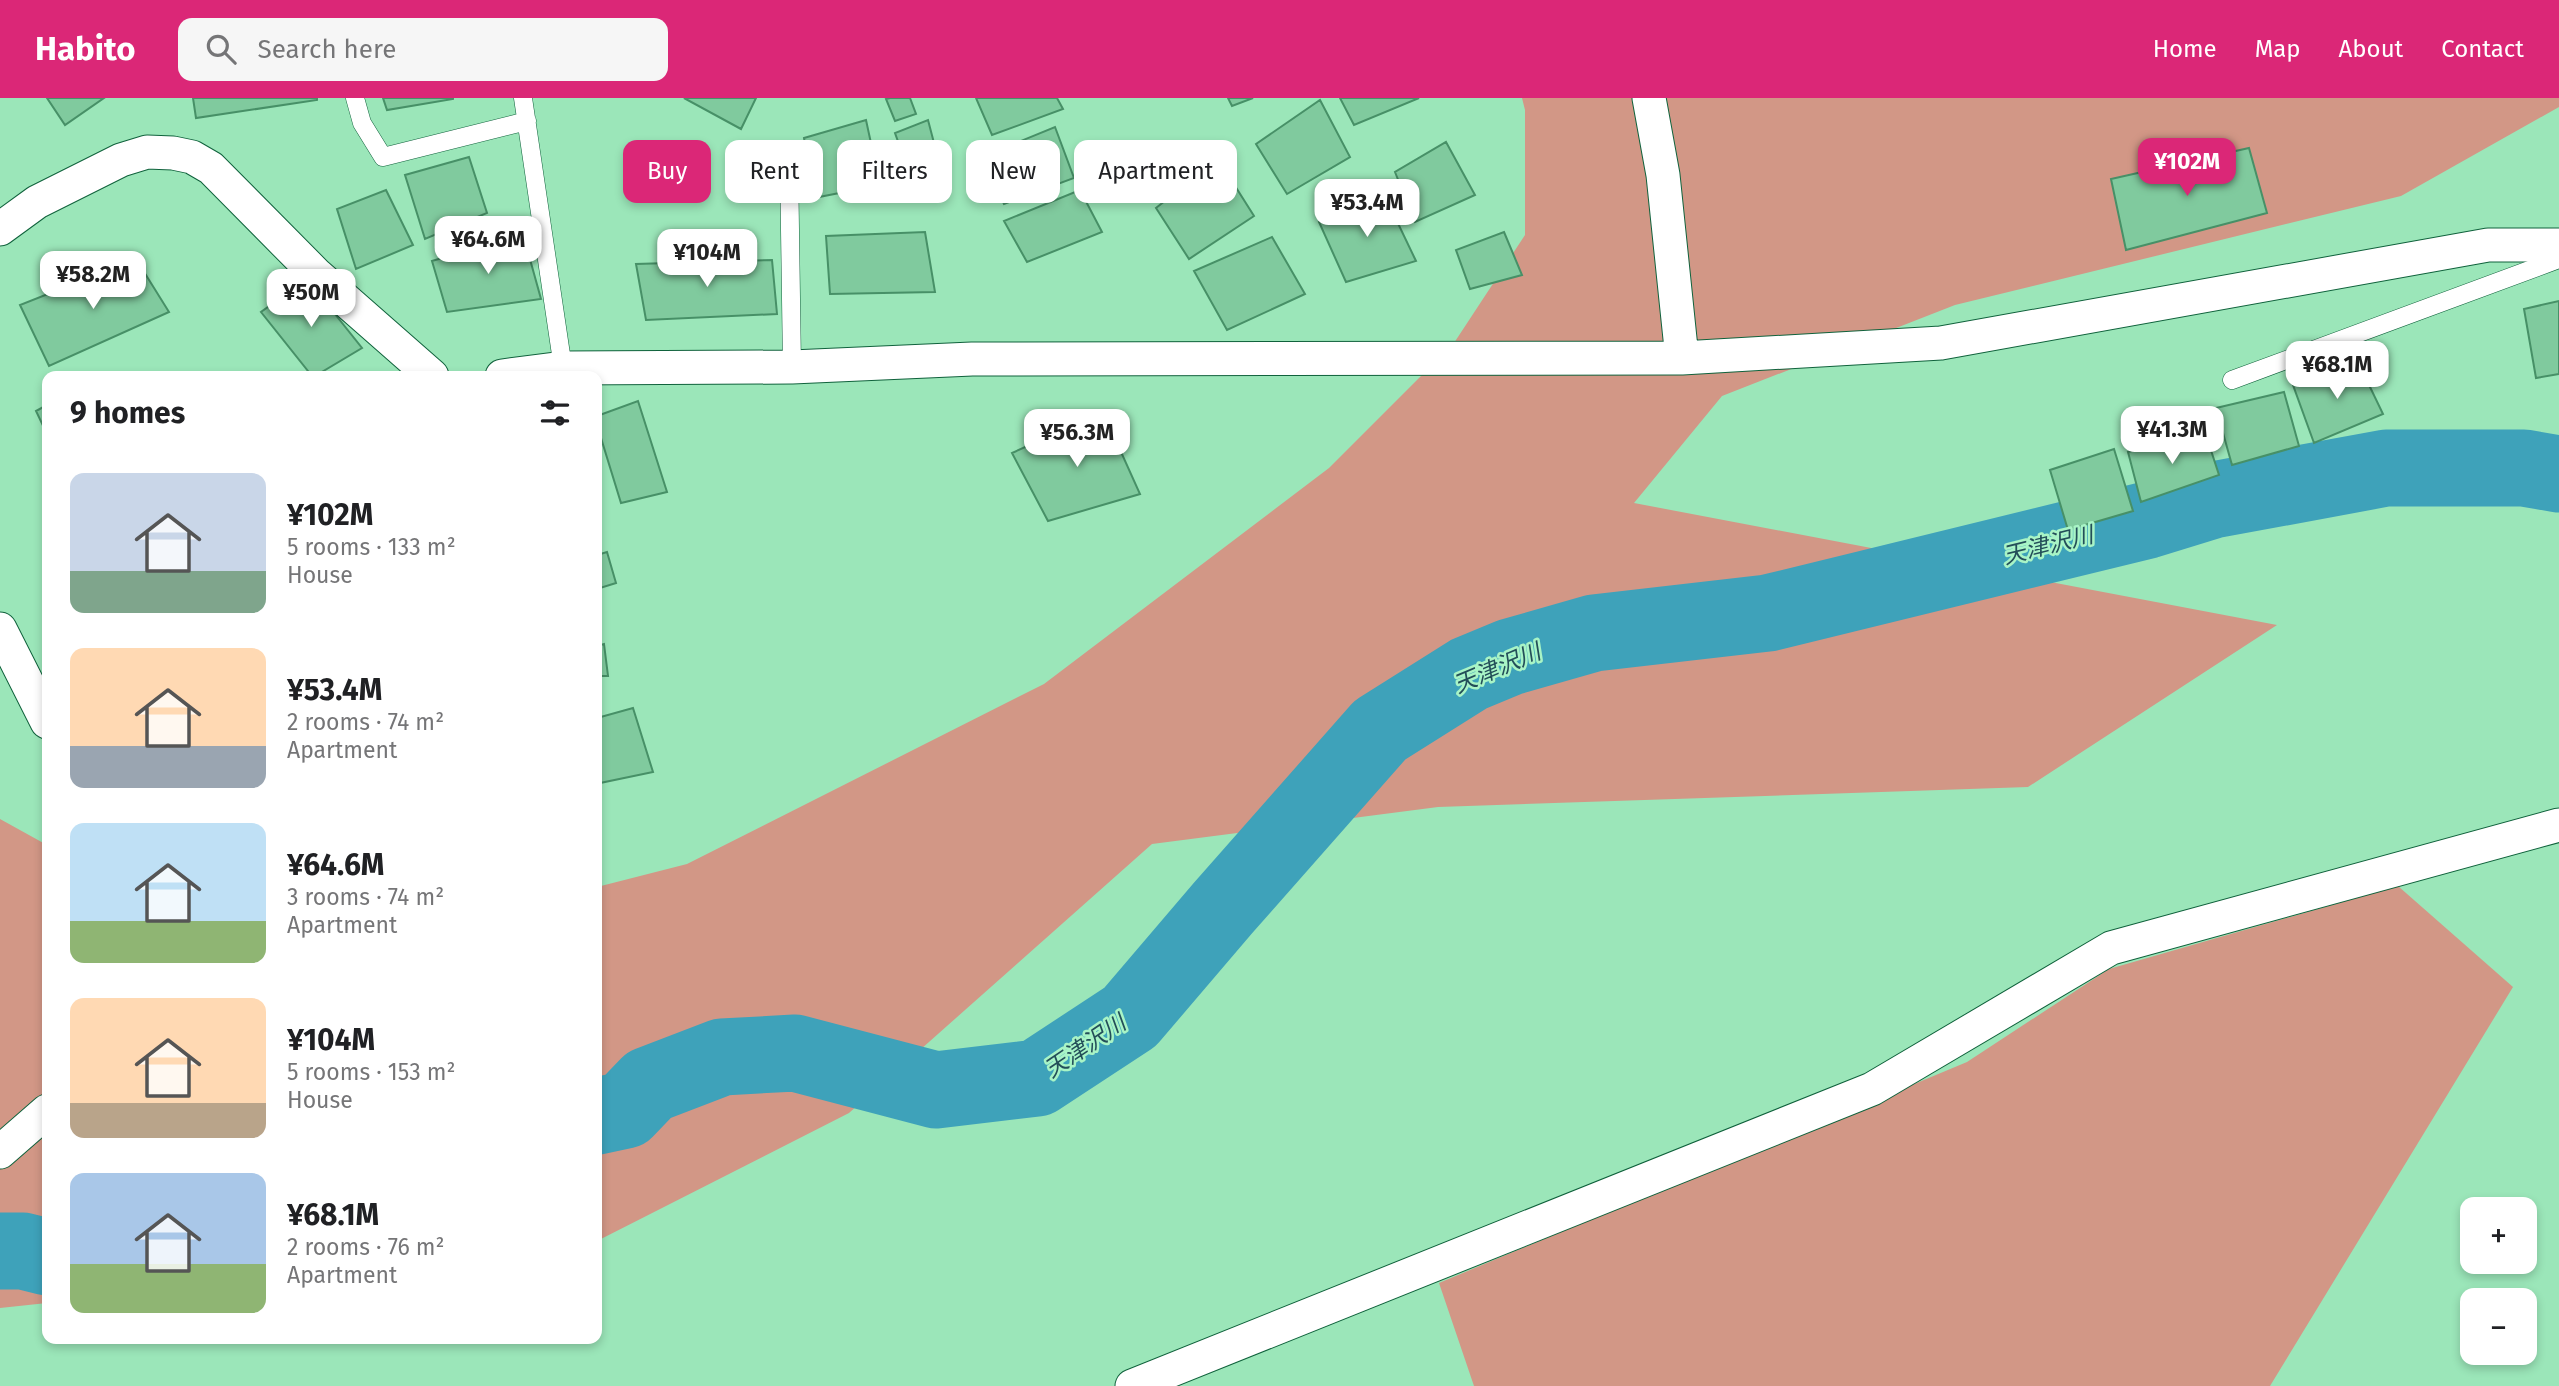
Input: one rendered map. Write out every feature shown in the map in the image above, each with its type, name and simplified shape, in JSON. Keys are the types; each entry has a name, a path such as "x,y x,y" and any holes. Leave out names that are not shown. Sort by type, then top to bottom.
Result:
{"street":[{"path":"1649,98 1663,176 1682,358"},
{"path":"0,229 37,202 121,160 147,152 173,152 192,157 211,167 317,275 426,371"},
{"path":"540,371 563,368 792,367 986,359 1682,358 1941,343 2488,245 2559,245"},
{"path":"0,629 42,712"},
{"path":"1132,1386 1872,1089 2110,948 2559,825"},
{"path":"0,1152 42,1115"}],"lane":[{"path":"355,98 362,123 383,157 527,121"},
{"path":"523,98 563,368"},
{"path":"790,203 792,367"},
{"path":"2232,380 2559,259"}],"shaded area":[{"path":"1522,98 2559,98 2559,107 2401,196 1955,305 1722,396 1634,503 2277,625 2028,787 1438,807 1152,844 849,1113 602,1238 602,886 687,864 1044,684 1329,468 1454,343 1525,235 1525,110"},
{"path":"0,819 42,842 42,1304 0,1308"},
{"path":"2398,886 2513,987 2270,1386 1474,1386 1439,1283 1967,1062 2109,969"}],"building":[{"path":"47,98 104,98 65,125"},
{"path":"193,98 317,98 317,100 196,118"},
{"path":"383,98 453,98 453,99 387,110"},
{"path":"684,98 756,98 741,129"},
{"path":"910,98 916,114 895,121 886,99"},
{"path":"976,98 1057,98 1063,109 992,135"},
{"path":"1228,98 1253,98 1232,106"},
{"path":"1340,98 1419,98 1354,125"},
{"path":"1320,100 1350,157 1287,194 1256,144"},
{"path":"866,120 870,140 837,140 837,193 823,196 823,140 804,138"},
{"path":"928,120 933,140 898,140 895,133"},
{"path":"1055,127 1060,140 1023,140"},
{"path":"1060,140 1074,178 1060,183"},
{"path":"1446,142 1475,195 1415,222 1395,172"},
{"path":"2249,148 2267,213 2126,250 2111,179"},
{"path":"469,157 487,213 425,239 405,175"},
{"path":"1237,189 1254,216 1189,259 1156,208 1162,203 1237,203"},
{"path":"386,190 413,245 356,269 337,209"},
{"path":"1074,192 1074,203 1087,203 1102,232 1027,262 1004,221 1048,203 1060,203 1060,198"},
{"path":"1383,192 1416,261 1346,282 1319,222"},
{"path":"925,232 935,292 830,294 826,236"},
{"path":"1504,232 1522,275 1470,289 1456,250"},
{"path":"523,234 541,299 447,312 432,261"},
{"path":"1272,237 1305,294 1227,330 1194,271"},
{"path":"136,259 169,312 49,366 20,305"},
{"path":"772,260 777,314 646,320 636,264"},
{"path":"307,279 362,348 323,371 308,371 261,312"},
{"path":"2559,301 2559,374 2536,378 2524,309"},
{"path":"2357,360 2383,414 2314,443 2293,385"},
{"path":"2284,392 2299,446 2232,465 2216,408"},
{"path":"638,401 667,492 621,503 602,441 602,414"},
{"path":"42,408 42,424 36,411"},
{"path":"1103,412 1140,494 1048,521 1012,453"},
{"path":"2205,432 2219,475 2141,502 2128,452"},
{"path":"2114,449 2133,511 2068,530 2050,470"},
{"path":"607,552 616,583 602,587 602,554"},
{"path":"604,644 608,676 602,676"},
{"path":"633,708 653,772 602,783 602,717"}],"waterway":[{"name":"天津沢川","path":"602,1115 625,1110 649,1085 722,1057 795,1053 936,1090 1037,1078 1130,1017 1380,730 1469,674 1510,657 1594,633 1768,613 2148,520 2213,500 2386,468 2524,468 2559,474"},
{"name":"天津沢川","path":"0,1251 23,1251 42,1256"}]}
